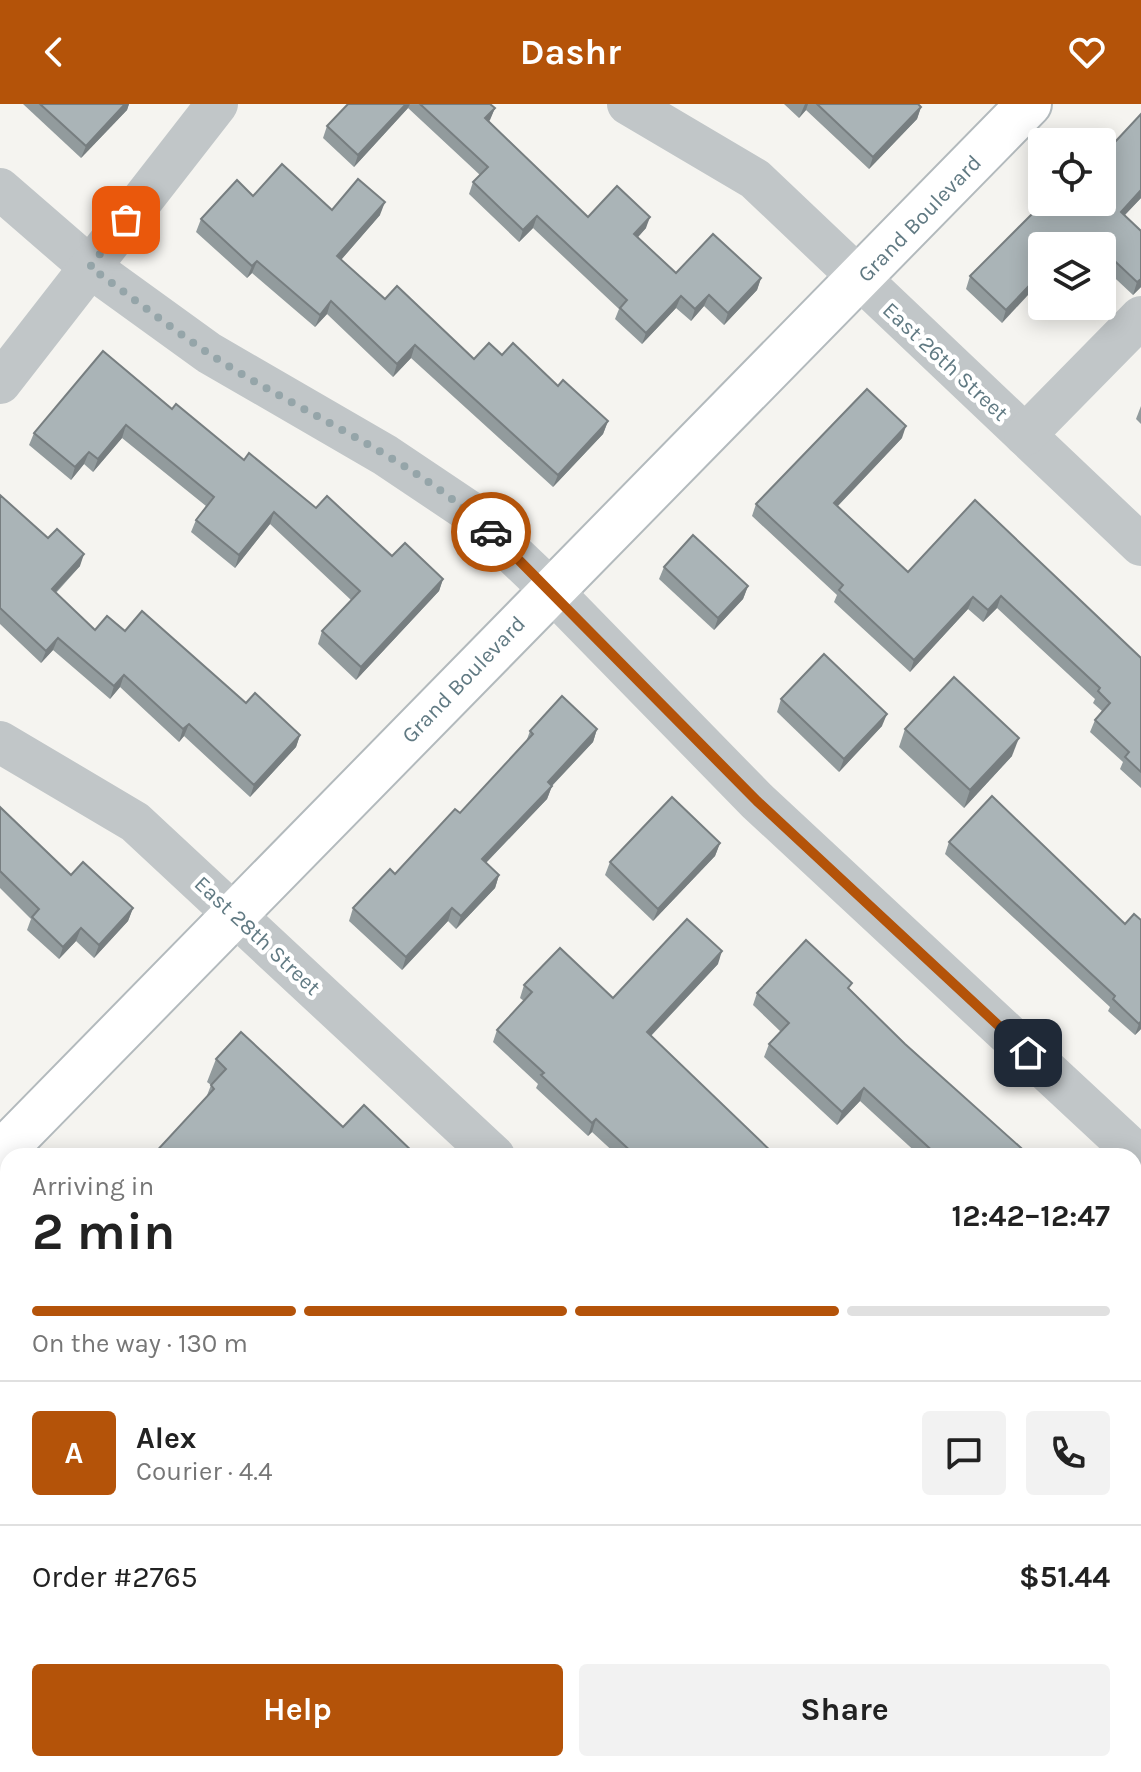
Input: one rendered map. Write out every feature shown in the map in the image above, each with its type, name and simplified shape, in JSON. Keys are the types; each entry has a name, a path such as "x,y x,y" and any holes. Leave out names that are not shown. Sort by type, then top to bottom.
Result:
{"main road":[{"name":"Grand Boulevard","path":"6,1148 550,589 860,280 1029,104"}],"street":[{"path":"0,383 217,104"},
{"name":"East 26th Street","path":"628,104 755,179 1141,545"},
{"path":"0,189 90,267 209,353 385,455 467,510 550,589 757,801 1130,1148"},
{"path":"1025,435 1141,317"},
{"name":"East 28th Street","path":"0,742 135,822 485,1148"}],"building":[{"path":"40,104 125,104 86,146"},
{"path":"348,104 406,104 358,155 327,126"},
{"path":"420,104 490,104 495,108 485,118 588,217 617,186 650,217 634,234 676,273 713,234 761,278 728,313 709,295 695,309 681,296 646,333 620,308 627,300 537,216 523,230 473,182 488,167"},
{"path":"817,104 918,104 921,107 873,157"},
{"path":"1141,114 1141,190 1121,212 1141,231 1141,279 1137,282 1116,262 1116,232 1028,232 1028,287 1006,310 970,276 1030,216 1116,216 1116,141"},
{"path":"282,164 332,210 358,179 385,202 337,256 385,299 397,286 474,359 489,343 502,355 513,343 558,386 563,380 608,421 558,475 415,345 397,364 331,301 320,315 257,261 252,266 201,219 237,180 253,196"},
{"path":"103,351 172,409 176,404 244,460 249,453 316,508 327,496 392,556 405,543 443,579 361,667 322,631 360,591 274,512 239,555 196,520 214,497 126,425 98,459 89,452 75,467 34,433"},
{"path":"867,389 906,426 834,503 908,572 975,500 1141,658 1141,772 1125,757 1129,752 1095,720 1110,703 1098,691 1100,688 1001,596 988,610 973,597 914,660 839,590 843,585 756,504"},
{"path":"0,495 48,538 57,529 84,554 52,589 95,630 107,616 125,631 142,611 246,703 255,693 300,735 254,785 189,724 183,729 124,675 114,686 58,638 46,651 0,608"},
{"path":"693,535 748,586 718,618 664,567"},
{"path":"824,654 887,714 844,759 781,699"},
{"path":"954,677 1019,738 970,790 905,729"},
{"path":"562,696 597,729 548,782 552,786 482,859 499,875 461,916 452,908 406,957 353,908 390,869 395,874 455,809 460,813 533,734 530,731"},
{"path":"992,796 1125,924 1134,914 1141,920 1139,1024 1113,999 1115,996 949,842"},
{"path":"672,797 720,843 658,909 610,862"},
{"path":"0,807 71,875 83,862 133,908 99,945 81,928 63,947 32,917 39,909 0,871"},
{"path":"687,919 722,951 647,1032 768,1148 627,1148 596,1119 592,1123 497,1030 532,992 524,985 560,948 613,998"},
{"path":"806,940 852,983 848,988 905,1044 1021,1148 929,1148 864,1088 842,1112 769,1044 789,1023 757,993"},
{"path":"241,1032 343,1127 364,1105 409,1148 159,1148 214,1089 211,1085 226,1069 216,1059"}],"way so far":[{"path":"126,220 90,267 209,353 385,455 467,510 491,532"}],"route":[{"path":"491,532 757,801 1028,1053"}]}
